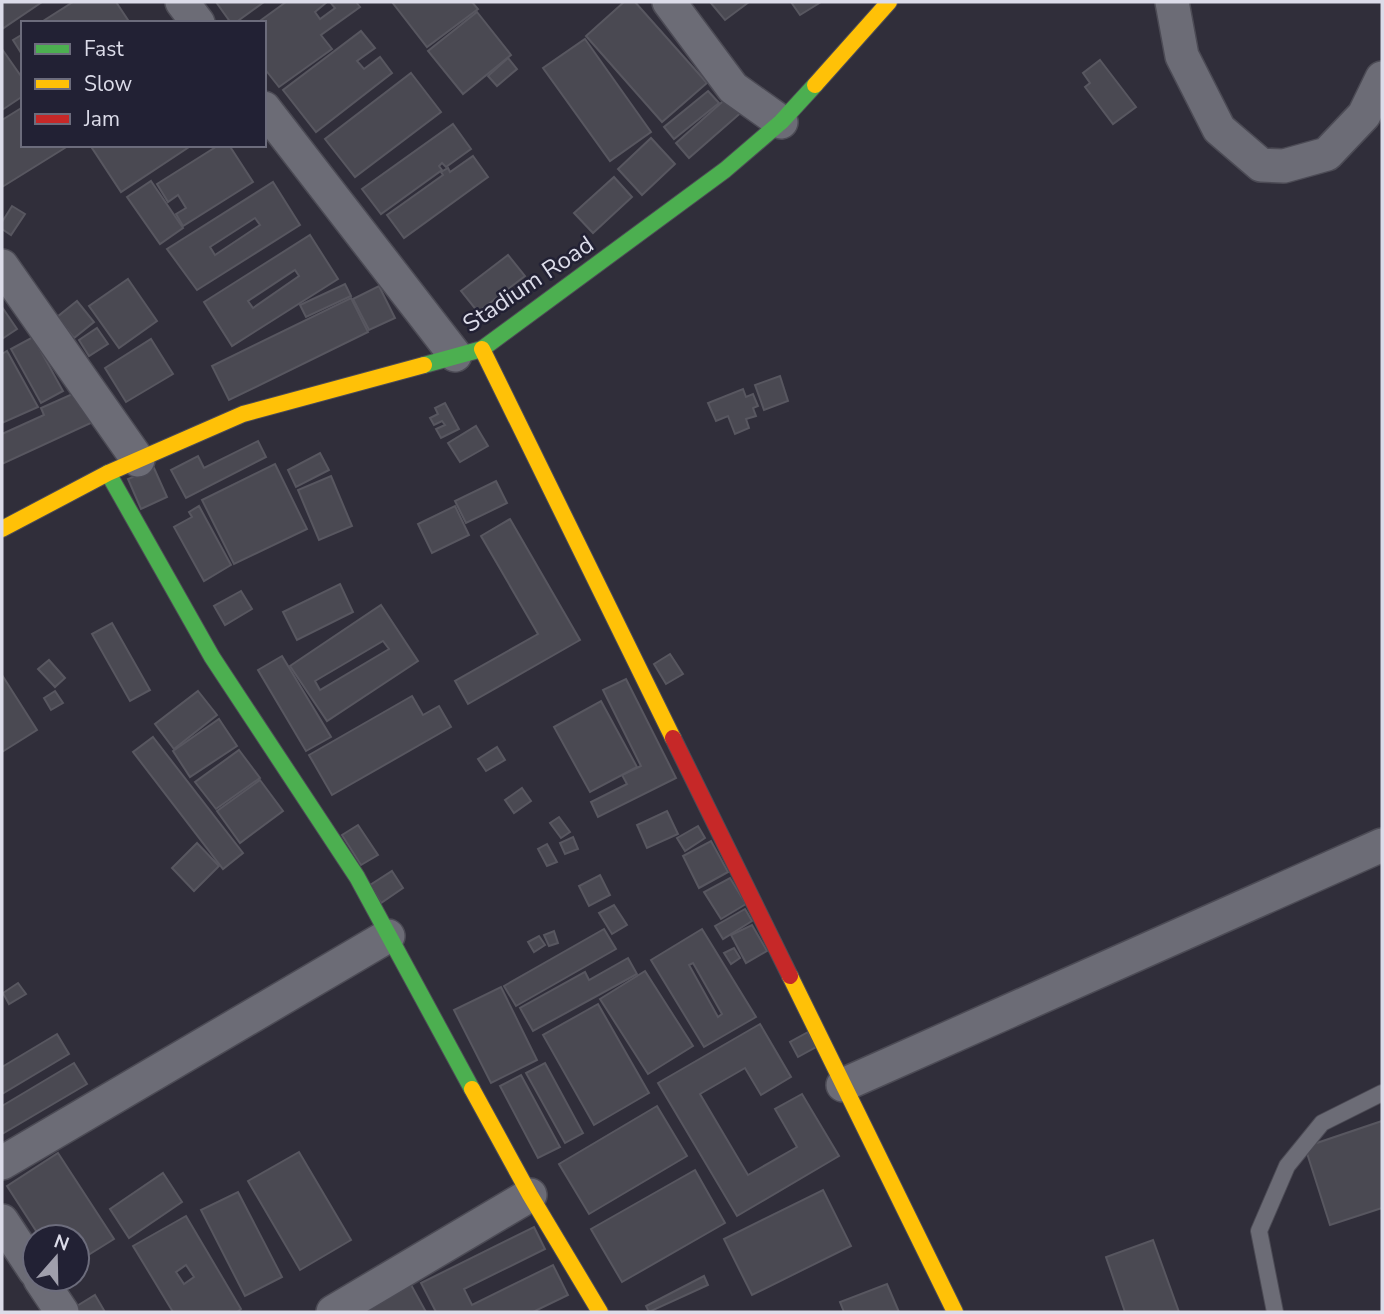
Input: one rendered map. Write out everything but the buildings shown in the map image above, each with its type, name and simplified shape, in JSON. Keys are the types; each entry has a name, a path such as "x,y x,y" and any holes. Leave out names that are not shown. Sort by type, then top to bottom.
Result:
{"street":[{"path":"182,2 196,21"},
{"path":"669,2 733,88 781,122"},
{"name":"Stadium Road","path":"2,529 123,466 243,414 469,352 725,170 781,122 889,2"},
{"path":"1172,2 1182,56 1219,129 1261,165 1284,166 1327,154 1364,115 1382,78"},
{"path":"266,110 469,352 956,1312"},
{"path":"2,265 123,466 212,657 357,877 530,1195 600,1312"},
{"path":"843,1085 1382,845"},
{"path":"2,1163 388,936"},
{"path":"333,1312 530,1195"},
{"path":"2,1221 21,1250"},
{"path":"49,1293 62,1312"}],"lane":[{"path":"1275,1312 1259,1230 1287,1166 1322,1123 1382,1093"}],"traffic: fast":[{"path":"424,365 482,349 725,170 781,122 815,85"},
{"path":"108,473 212,657 357,877 472,1089"}],"traffic: slow":[{"path":"815,85 889,2"},
{"path":"482,349 673,738"},
{"path":"2,529 108,473 243,414 424,365"},
{"path":"790,976 955,1312"},
{"path":"472,1089 530,1195 600,1312"}],"traffic: jam":[{"path":"673,738 790,976"}]}
